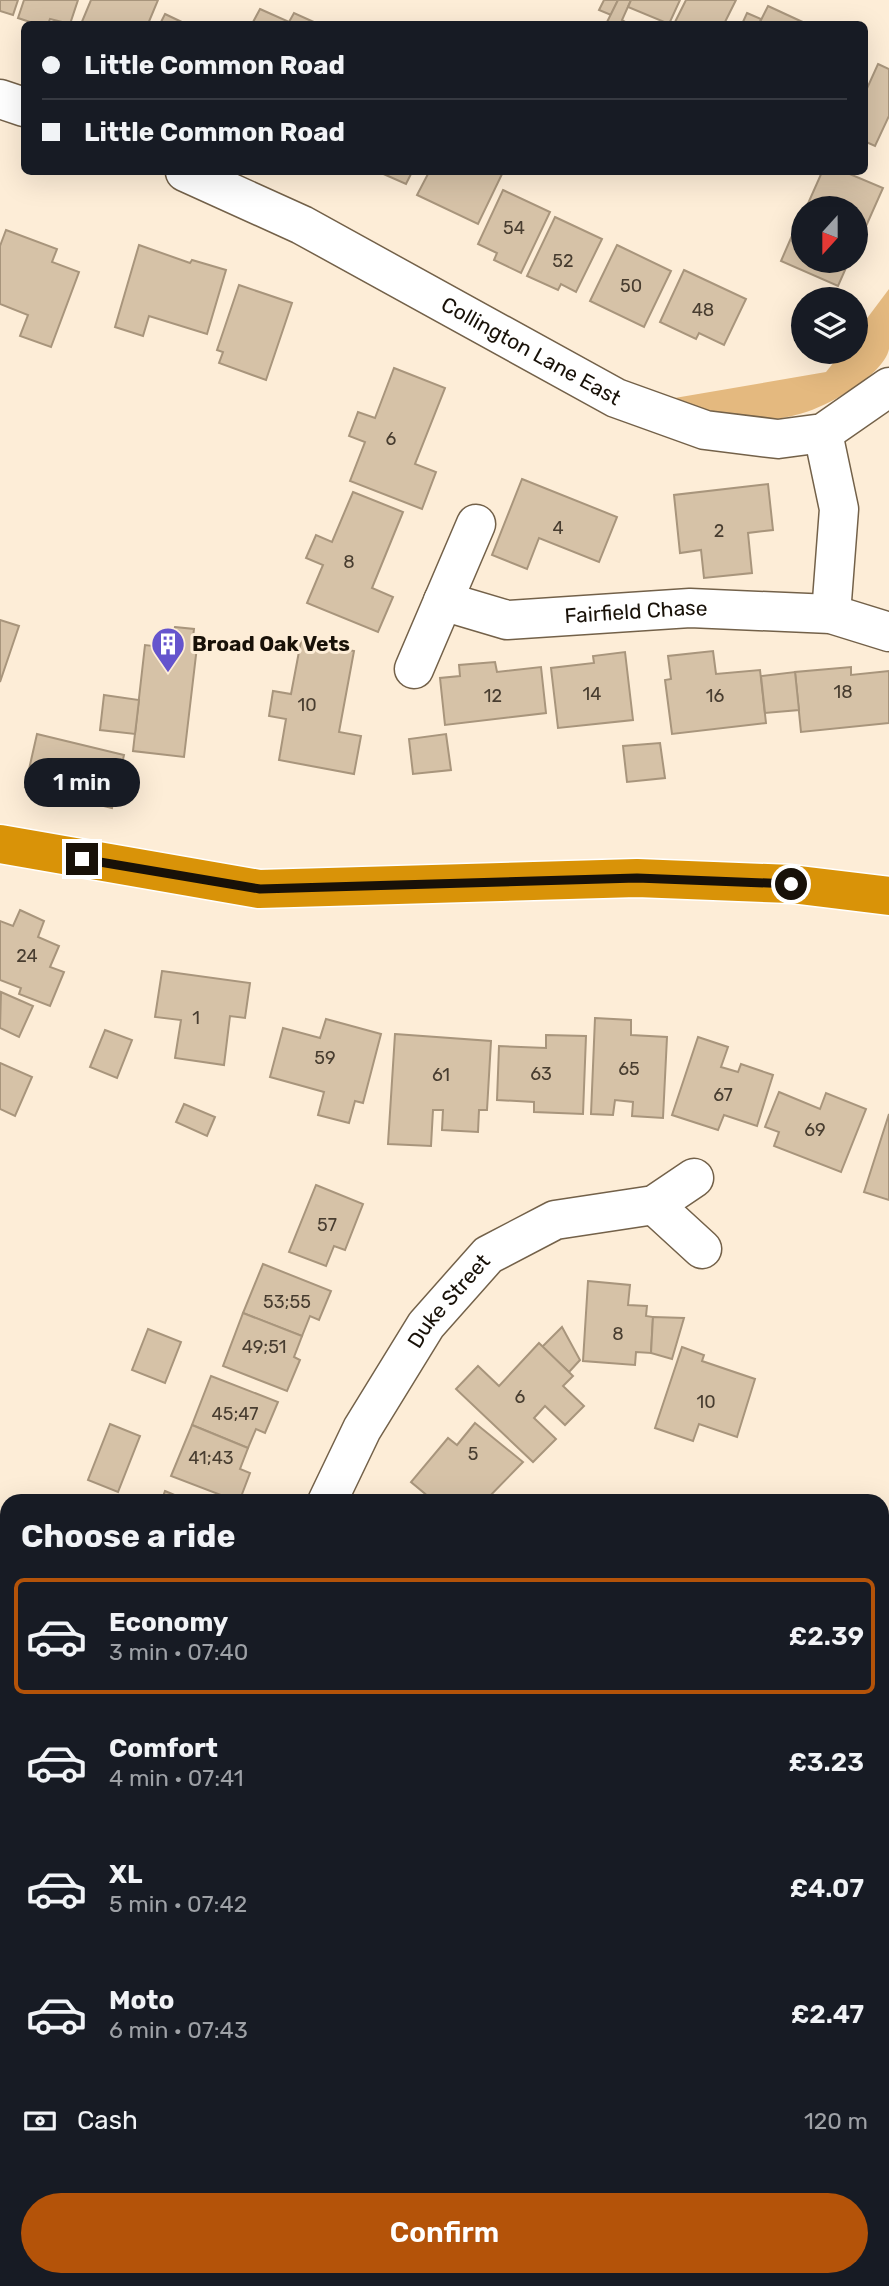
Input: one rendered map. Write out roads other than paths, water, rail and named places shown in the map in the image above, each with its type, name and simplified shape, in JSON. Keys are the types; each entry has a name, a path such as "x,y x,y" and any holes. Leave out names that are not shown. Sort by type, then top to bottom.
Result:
{"highway":[{"path":"0,844 260,889 637,878 791,884 889,896"}],"street":[{"path":"0,99 21,106"},
{"name":"Collington Lane East","path":"192,175 302,225 616,398 705,430 778,439 823,433 889,387"},
{"path":"823,433 839,509 831,614"},
{"path":"414,669 476,524"},
{"name":"Fairfield Chase","path":"443,601 507,620 690,608 831,614 889,632"},
{"name":"Duke Street","path":"331,1494 362,1429 426,1325 488,1255 555,1220 654,1205 694,1178"},
{"path":"654,1205 702,1248"}],"place":[{"name":"Broad Oak Vets","path":"168,674"}]}
